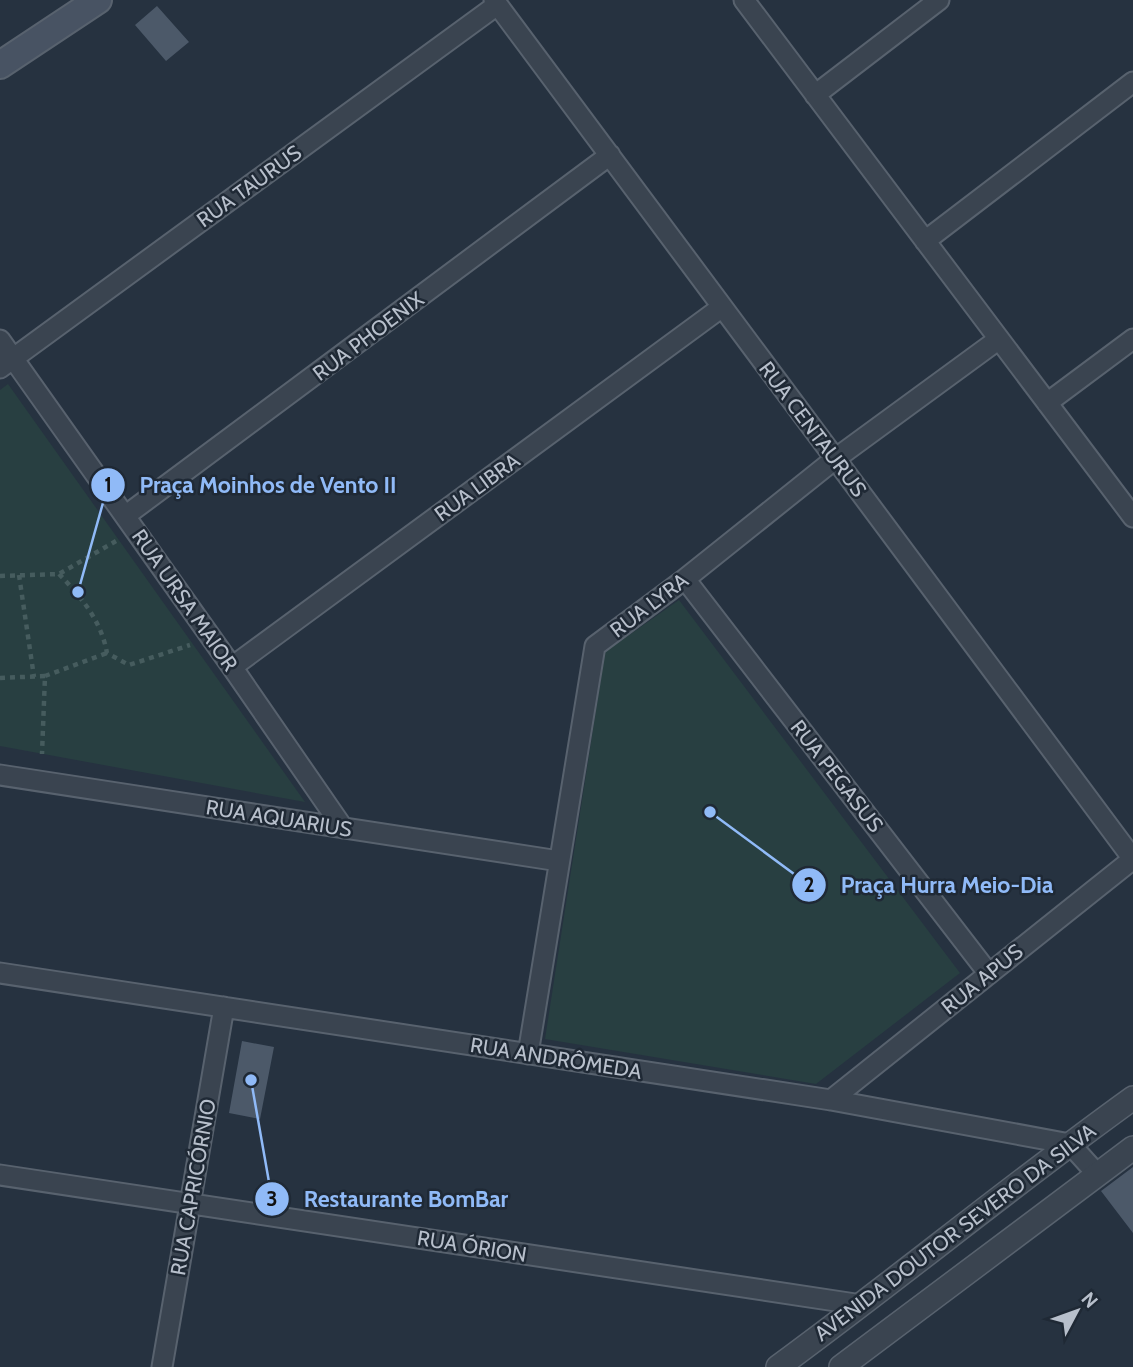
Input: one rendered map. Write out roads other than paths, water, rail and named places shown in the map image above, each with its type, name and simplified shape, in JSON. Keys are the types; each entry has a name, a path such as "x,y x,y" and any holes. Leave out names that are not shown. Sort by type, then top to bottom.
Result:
{"main road":[{"path":"0,65 98,0"}],"street":[{"path":"744,0 1133,517"},
{"path":"815,94 939,0"},
{"name":"RUA CENTAURUS","path":"496,2 1133,859"},
{"name":"RUA TAURUS","path":"7,363 496,2"},
{"path":"925,241 1133,82"},
{"name":"RUA PHOENIX","path":"125,516 610,155"},
{"name":"RUA LIBRA","path":"232,667 722,307"},
{"name":"RUA LYRA","path":"528,1054 595,646 685,579 835,459 999,339"},
{"path":"1047,403 1133,339"},
{"name":"RUA URSA MAIOR","path":"0,340 7,363 125,516 342,828"},
{"name":"RUA PEGASUS","path":"685,579 989,974"},
{"name":"RUA AQUARIUS","path":"0,775 559,861"},
{"name":"RUA APUS","path":"831,1100 1133,859"},
{"name":"RUA ANDRÔMEDA","path":"0,974 831,1100 1070,1144"},
{"name":"RUA CAPRICÓRNIO","path":"162,1367 224,1007"},
{"name":"AVENIDA DOUTOR SEVERO DA SILVA","path":"778,1367 1133,1098"},
{"path":"1070,1144 1097,1174"},
{"name":"AVENIDA DOUTOR SEVERO DA SILVA","path":"841,1367 1133,1147"},
{"name":"RUA ÓRION","path":"0,1175 862,1305"}],"place":[{"name":"Praça Moinhos de Vento II","path":"78,592"},
{"name":"Praça Hurra Meio-Dia","path":"710,812"},
{"name":"Restaurante BomBar","path":"251,1080"}]}
